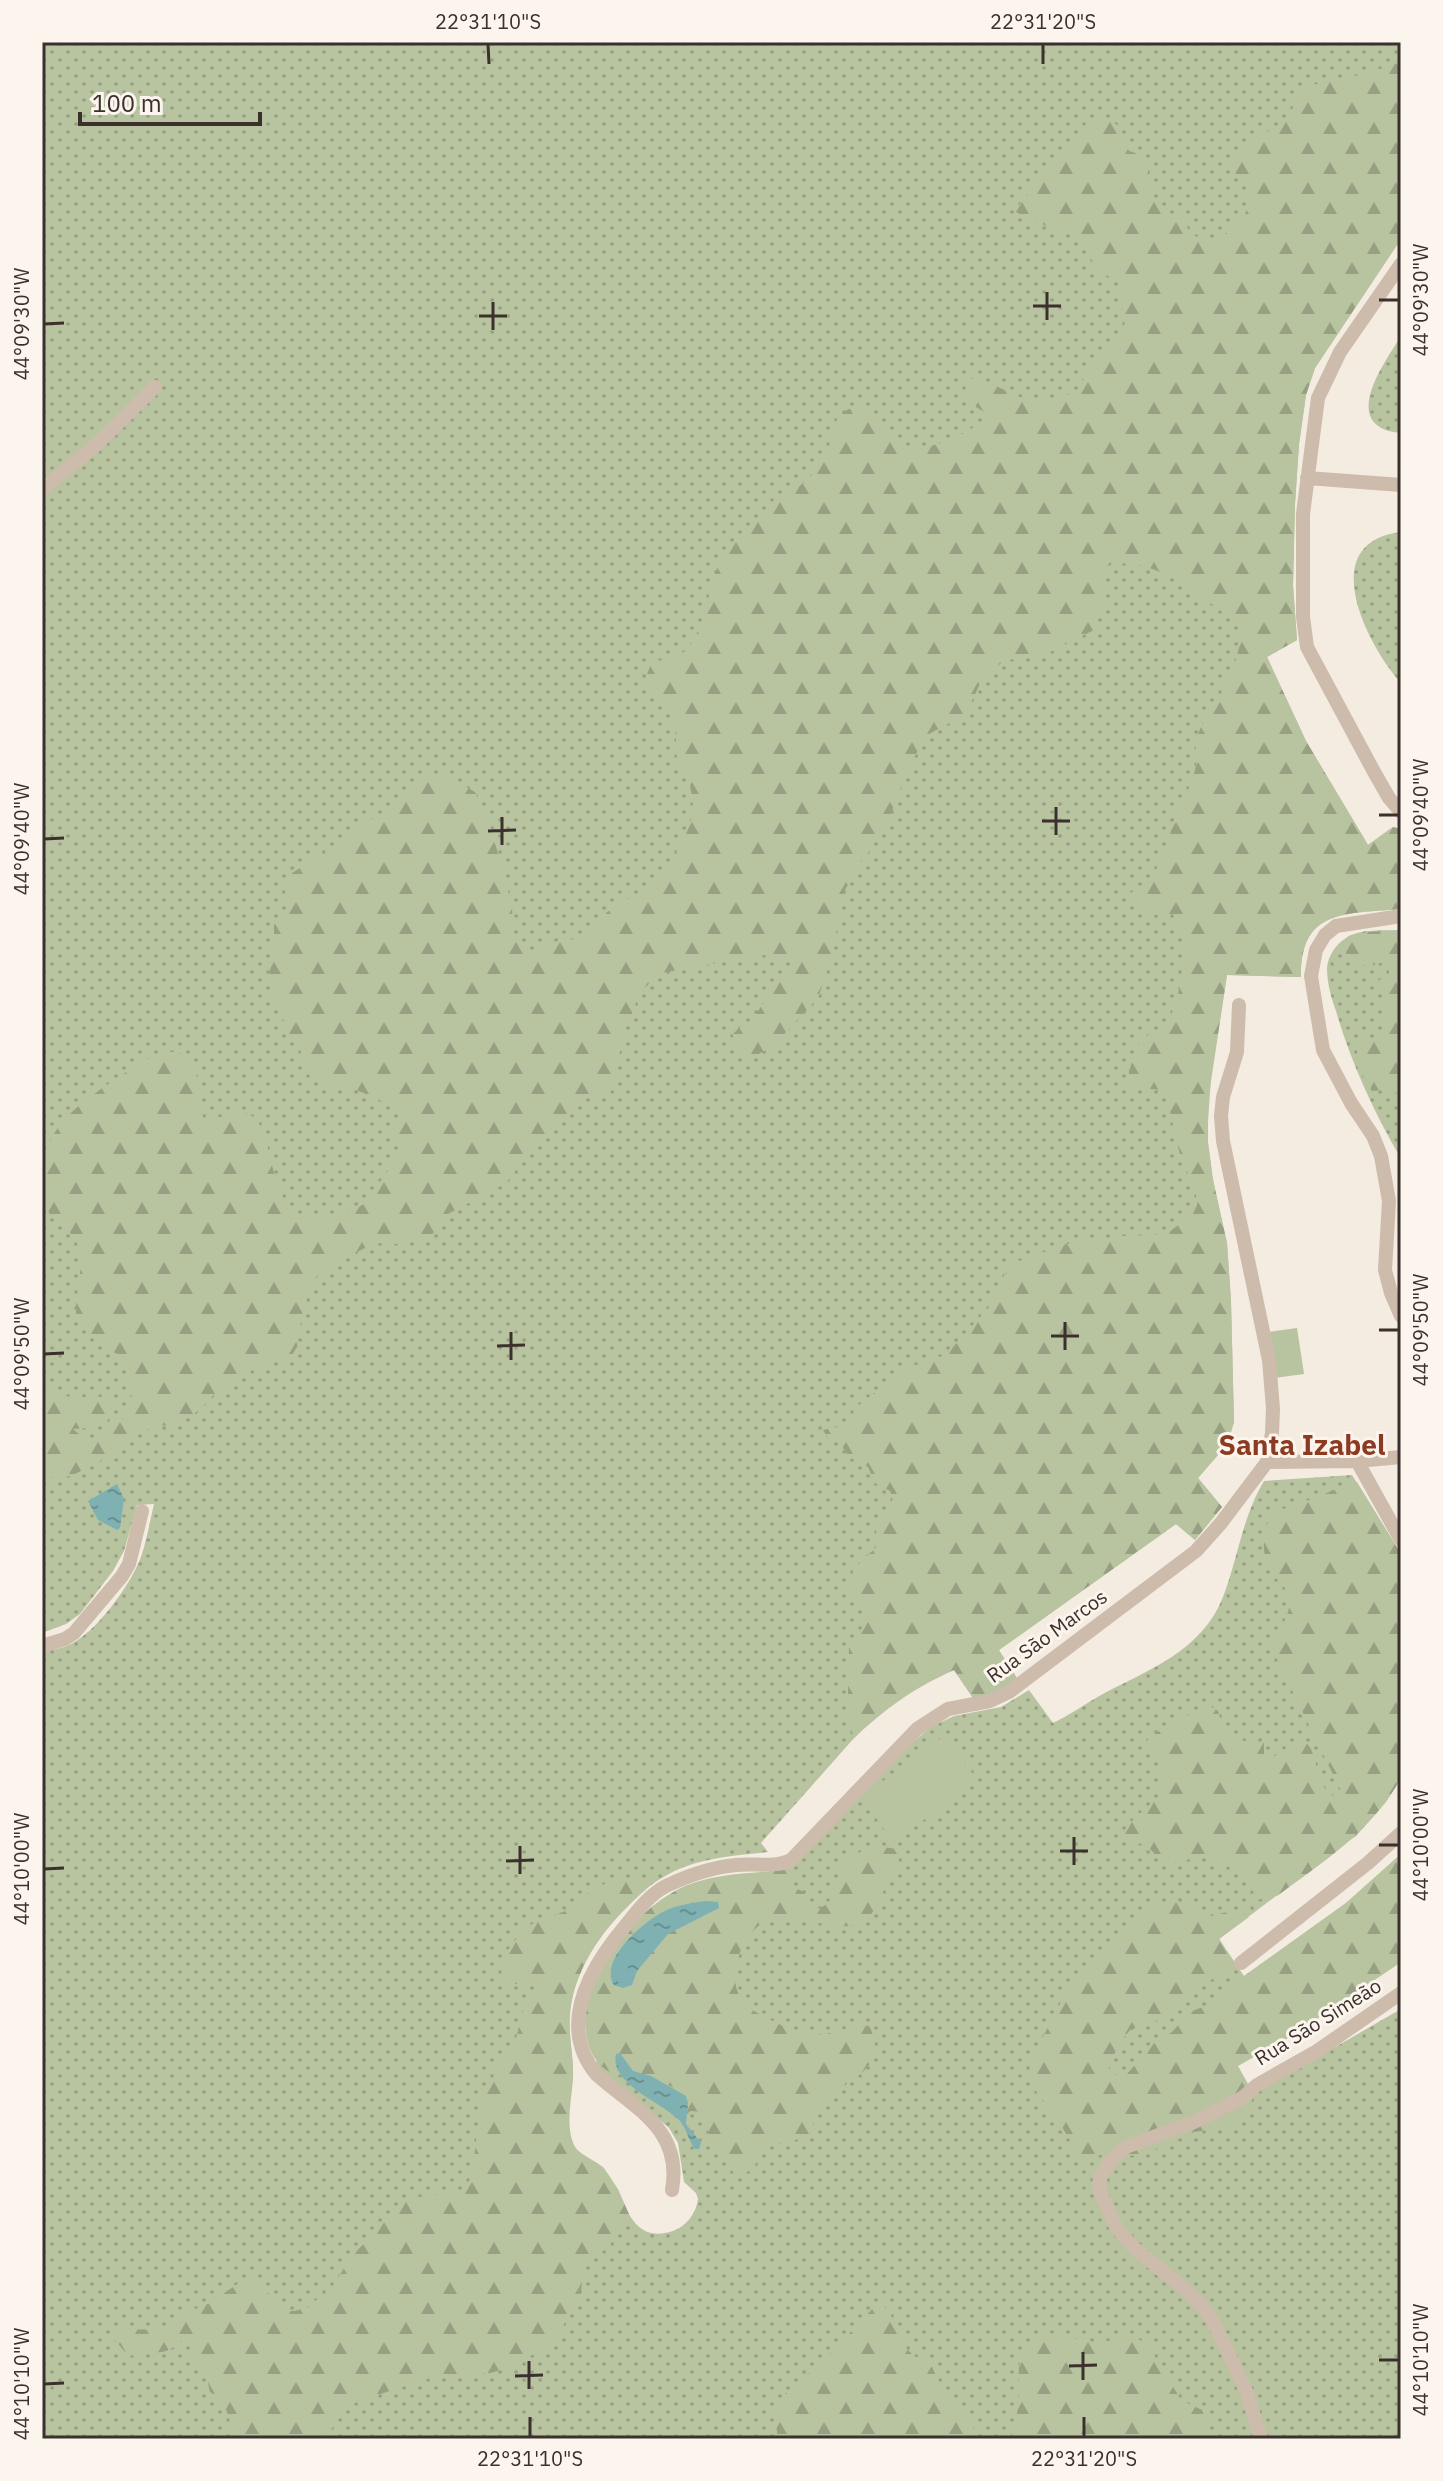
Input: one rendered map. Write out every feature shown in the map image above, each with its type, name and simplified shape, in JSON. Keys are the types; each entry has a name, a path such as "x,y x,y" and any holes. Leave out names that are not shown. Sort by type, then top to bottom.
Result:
{"street":[{"path":"1401,264 1349,337 1320,389 1303,514 1302,571 1305,641 1373,770 1401,812"},
{"path":"42,489 93,448 155,387"},
{"path":"1307,478 1401,485"},
{"path":"1401,916 1336,926 1325,935 1316,950 1311,976 1323,1050 1351,1103 1373,1136 1381,1156 1389,1190 1385,1270 1401,1316"},
{"path":"1239,1005 1237,1052 1223,1097 1221,1116 1223,1141 1269,1360 1273,1409 1267,1462 1401,1457"},
{"path":"1357,1461 1401,1540"},
{"name":"Rua São Marcos","path":"672,2190 675,2165 666,2138 651,2120 596,2074 585,2056 579,2035 578,2016 589,1979 627,1924 657,1892 669,1885 727,1866 780,1864 791,1860 917,1729 948,1709 990,1701 1009,1692 1196,1551 1267,1462"},
{"path":"42,1646 74,1633 122,1576 134,1548 142,1511"},
{"path":"1241,1963 1368,1863 1401,1833"},
{"name":"Rua São Simeão","path":"1261,2439 1247,2393 1209,2317 1187,2291 1133,2247 1113,2220 1103,2201 1099,2183 1111,2160 1126,2147 1214,2113 1242,2098 1257,2085 1317,2051 1401,1993"}],"green space":[{"path":"42,42 1401,42 1401,239 1315,368 1306,395 1295,504 1293,586 1297,640 1267,657 1306,741 1368,845 1393,827 1401,829 1401,909 1345,915 1318,926 1303,954 1301,977 1227,975 1211,1078 1207,1136 1227,1243 1234,1422 1228,1443 1198,1478 1222,1507 1195,1540 1176,1524 999,1650 973,1698 954,1670 895,1702 863,1728 761,1843 768,1852 715,1859 684,1867 665,1876 628,1904 612,1922 586,1962 571,2004 573,2071 569,2126 576,2148 605,2170 637,2225 658,2234 683,2226 693,2214 698,2199 684,2182 678,2143 669,2128 596,2063 650,1908 685,1886 730,1875 769,1872 933,1726 954,1716 1001,1707 1029,1690 1053,1723 1172,1657 1202,1632 1214,1616 1223,1597 1250,1509 1264,1481 1352,1475 1401,1554 1401,1778 1386,1802 1357,1835 1219,1939 1244,1976 1346,1903 1401,1854 1401,1962 1293,2035 1237,2066 1254,2094 1401,2009 1401,2439 42,2439 42,1652 78,1640 101,1619 122,1593 144,1548 154,1504 137,1505 124,1551 113,1571 80,1614 66,1624 42,1633"},
{"path":"1401,62 1401,239 1315,368 1306,395 1295,504 1293,586 1297,640 1267,657 1306,741 1368,845 1393,827 1401,829 1401,909 1345,915 1318,926 1303,954 1301,977 1227,975 1208,1101 1208,1142 1227,1243 1234,1422 1225,1447 1198,1478 1222,1507 1195,1540 1176,1524 999,1650 1019,1681 994,1694 973,1698 954,1670 900,1700 852,1740 848,1694 849,1643 864,1627 867,1612 866,1605 850,1592 851,1576 878,1545 875,1522 888,1510 893,1498 890,1491 875,1483 868,1467 849,1457 839,1442 828,1438 823,1430 842,1426 860,1404 889,1381 916,1365 942,1356 954,1346 989,1307 1009,1268 1019,1261 1066,1244 1169,1232 1193,1214 1197,1205 1195,1186 1182,1163 1165,1090 1135,1088 1128,1083 1140,1040 1169,1022 1178,995 1185,951 1183,936 1173,914 1157,915 1126,896 1150,877 1163,858 1174,819 1194,776 1198,734 1231,674 1243,627 1177,580 1140,565 1103,567 1103,603 1094,630 1040,657 1005,660 980,684 965,715 925,736 888,822 872,839 874,846 860,862 843,894 833,953 818,998 773,1046 750,1059 739,1058 732,1047 733,1034 752,1020 776,984 796,963 764,955 661,973 639,993 624,1029 614,1088 607,1095 588,1096 531,1151 506,1183 448,1214 430,1236 397,1244 374,1243 324,1270 313,1280 303,1310 297,1347 292,1355 254,1368 245,1377 216,1392 201,1409 185,1419 169,1426 135,1431 119,1456 112,1461 102,1460 61,1478 42,1477 42,1386 66,1396 109,1399 114,1406 104,1424 73,1429 84,1437 99,1437 109,1431 132,1407 127,1362 122,1356 102,1347 78,1320 79,1249 73,1236 49,1213 43,1200 42,1177 49,1142 69,1115 96,1093 155,1055 176,1052 192,1064 204,1118 234,1113 252,1116 266,1141 283,1197 293,1210 309,1217 330,1215 365,1203 411,1145 395,1140 392,1130 404,1117 400,1109 352,1088 333,1088 312,1078 307,1073 300,1049 288,1032 268,981 274,950 274,925 286,909 285,885 292,873 324,853 357,826 386,812 416,782 426,778 449,777 475,792 489,821 512,905 513,936 520,946 525,950 536,950 560,940 579,939 591,933 606,913 663,875 691,821 693,804 690,784 676,754 670,705 648,685 647,674 652,662 676,657 687,650 701,623 727,548 750,528 774,500 801,485 812,474 822,462 833,429 843,413 855,407 864,407 904,447 922,449 993,417 969,401 964,393 969,379 981,379 1035,404 1076,394 1092,362 1118,336 1125,323 1118,282 1096,269 1083,241 1071,233 1041,224 1014,211 1073,144 1084,126 1095,116 1104,116 1117,125 1129,151 1145,162 1150,196 1160,201 1169,216 1179,213 1191,234 1211,243 1240,220 1249,205 1246,186 1230,166 1240,146 1276,127 1310,86"},
{"path":"1401,336 1401,433 1382,428 1372,419 1369,407 1376,378"},
{"path":"1401,532 1401,683 1387,666 1363,621 1354,574 1360,554 1375,540"},
{"path":"1401,930 1401,1159 1356,1068 1331,995 1327,968 1336,947 1352,935 1365,931"},
{"path":"1401,930 1401,1094 1372,1091 1362,1074 1357,1056 1362,1043 1381,1037 1386,1031 1382,1016 1388,996 1375,983 1389,974 1389,967 1384,962 1357,964 1345,951 1348,936"},
{"path":"1297,1328 1304,1374 1274,1378 1268,1332"},
{"path":"1357,1482 1401,1554 1401,1778 1376,1814 1346,1844 1277,1896 1268,1894 1259,1900 1240,1876 1224,1864 1205,1858 1165,1863 1147,1847 1124,1837 1133,1820 1154,1801 1163,1786 1162,1771 1147,1741 1149,1737 1207,1704 1218,1711 1225,1728 1234,1737 1264,1743 1264,1761 1300,1738 1312,1751 1327,1790 1334,1796 1341,1791 1273,1651 1290,1600 1287,1591 1269,1569 1264,1543 1265,1529 1275,1514"},
{"path":"945,1735 978,1781 893,1842 861,1797"},
{"path":"877,1846 897,1849 899,1863 868,1918 845,1926 779,1918 756,1928 743,1944 735,1976 736,1987 752,2009 806,2034 869,2026 875,2042 869,2065 827,2098 819,2108 808,2137 764,2147 750,2170 734,2173 727,2164 727,2154 712,2143 706,2112 690,2111 687,2114 688,2099 669,2085 633,2071 622,2054 615,2064 620,2075 603,2068 595,2059 585,2024 586,2006 598,1973 620,1940 646,1912 688,1885 714,1878 784,1870 789,1871 792,1888 802,1891 811,1905 818,1909 832,1896 846,1861"},
{"path":"1401,1854 1401,1962 1293,2035 1238,2066 1254,2095 1246,2114 1237,2123 1194,2132 1145,2154 1135,2156 1110,2152 1087,2159 1079,2156 1058,2120 1032,2086 1030,2062 1063,1998 1117,1941 1131,1931 1147,1902 1184,1903 1211,1916 1235,1910 1249,1917 1219,1939 1235,1964 1186,1997 1176,2014 1130,2030 1119,2044 1109,2066 1109,2071 1119,2076 1127,2074 1157,2040 1172,2032 1190,2012 1220,2000 1244,1976 1346,1903"},
{"path":"608,1882 654,1882 598,1941 579,1976 570,2015 573,2069 570,2133 576,2150 603,2167 618,2189 632,2221 619,2230 610,2245 584,2264 581,2291 563,2326 561,2337 552,2345 505,2369 490,2373 439,2375 359,2401 347,2409 321,2439 234,2439 225,2407 210,2392 204,2366 195,2359 185,2337 170,2350 135,2356 127,2354 111,2337 123,2329 161,2330 182,2314 210,2303 246,2278 255,2277 283,2311 308,2307 332,2287 352,2256 402,2204 466,2188 472,2174 481,2100 507,2050 514,2044 522,2013 540,1985 505,1981 501,1971 505,1954 522,1931 532,1924 573,1908 587,1894"},
{"path":"883,2305 890,2313 905,2347 932,2367 950,2404 973,2424 975,2439 778,2439 774,2408 777,2401 835,2349 873,2308"},
{"path":"1049,2333 1093,2342 1127,2338 1141,2340 1148,2345 1181,2400 1202,2410 1209,2439 1012,2439 1022,2355 1036,2339"}],"water":[{"path":"117,1484 124,1499 120,1528 117,1530 98,1520 88,1501"},
{"path":"706,1901 718,1902 719,1908 668,1934 637,1971 632,1985 623,1988 614,1985 612,1965 634,1933 668,1910"},
{"path":"620,2053 633,2071 651,2076 686,2096 686,2124 701,2143 699,2149 695,2149 680,2121 628,2083 616,2065 616,2054"}],"district":[{"name":"Santa Izabel","path":"1302,1445"}]}
